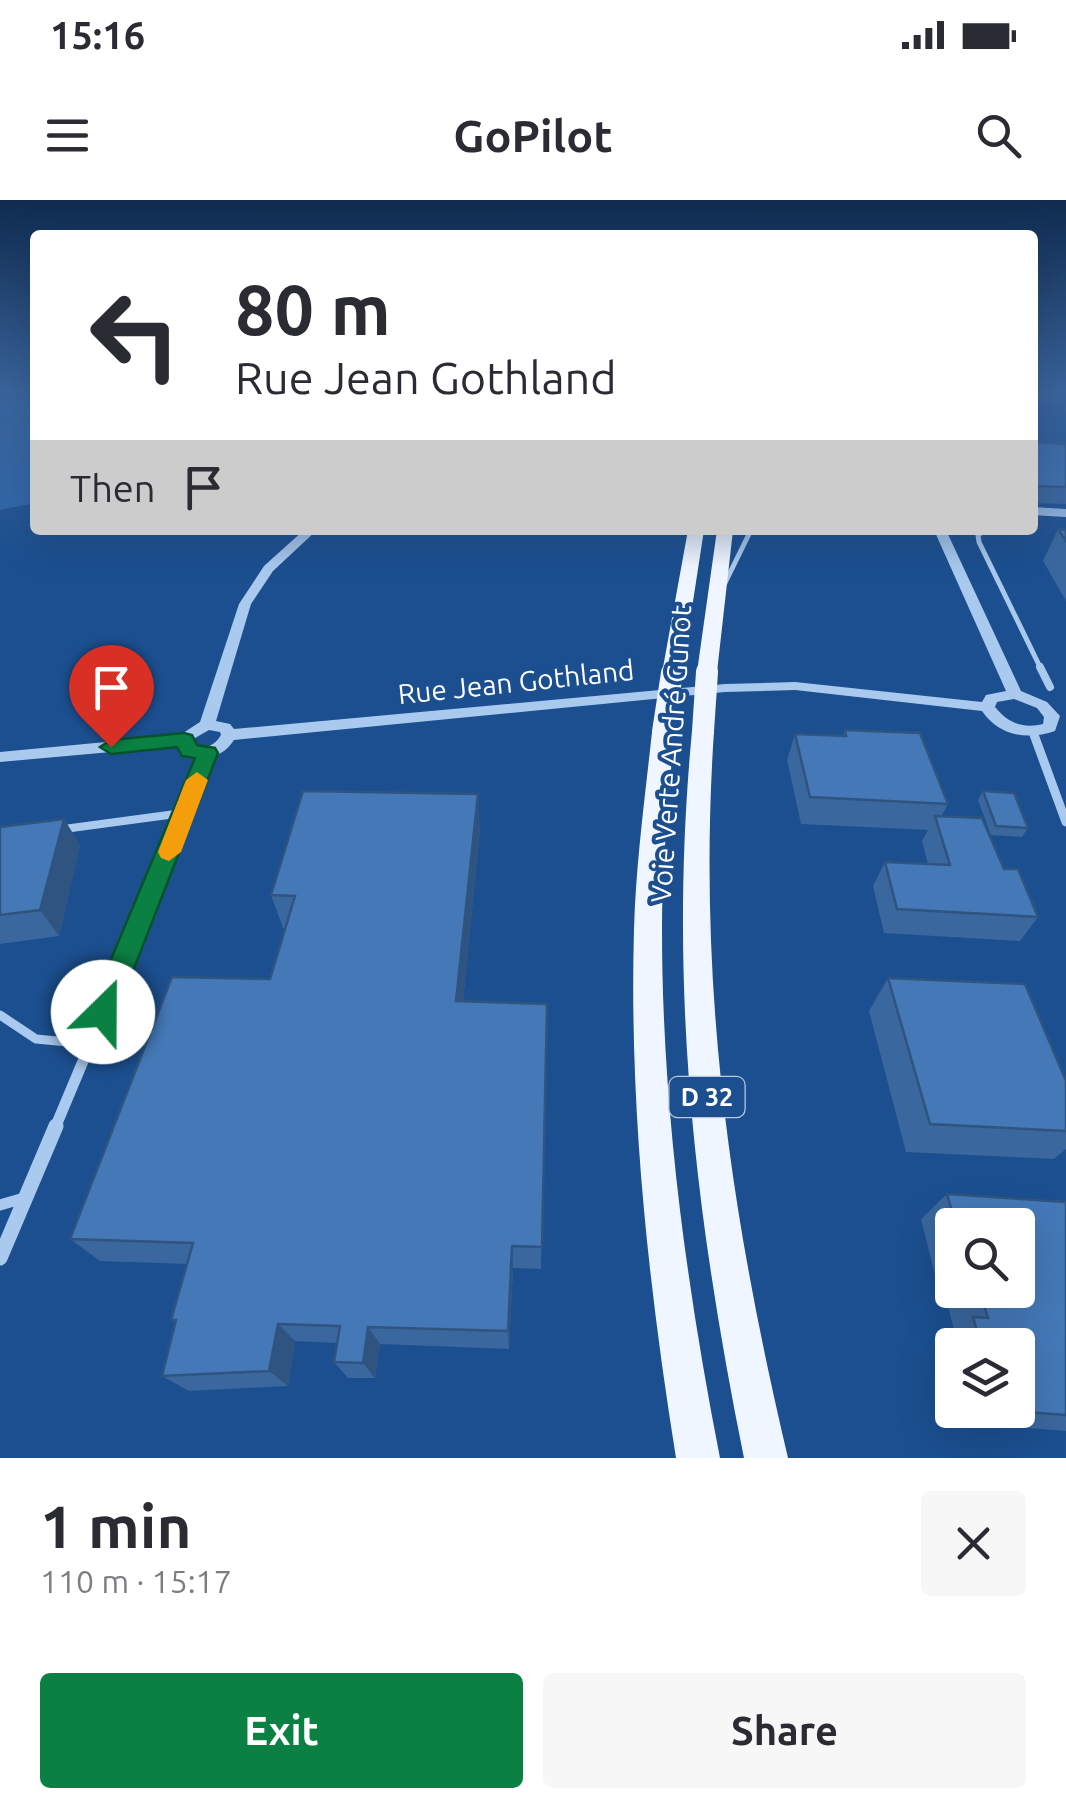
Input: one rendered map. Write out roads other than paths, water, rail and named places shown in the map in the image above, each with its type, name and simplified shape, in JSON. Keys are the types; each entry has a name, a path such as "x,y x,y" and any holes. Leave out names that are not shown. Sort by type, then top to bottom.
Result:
{"main road":[{"name":"Voie Verte André Gunot","path":"695,535 663,732 649,908 649,987 658,1182 698,1458"},
{"name":"Voie Verte André Gunot","path":"724,535 706,672 694,849 702,1061 735,1302 766,1458"}],"street":[{"path":"1038,511 1066,513"},
{"path":"208,725 246,604 268,570 306,535"},
{"path":"942,535 1015,694"},
{"name":"Rue Jean Gothland","path":"230,735 725,688 795,686 987,707"},
{"path":"1015,694 1042,704 1059,717 1050,727 1034,732 1003,724 987,707 997,695 1015,694"},
{"path":"0,757 184,740 193,730 208,725 225,728 230,735 226,744 208,753 189,751 184,740"},
{"path":"1034,732 1066,822"},
{"path":"0,1258 157,886 208,753"}],"lane":[{"path":"716,600 748,535"},
{"path":"978,535 1050,686"},
{"path":"55,830 183,814"},
{"path":"0,1015 36,1040 90,1044"},
{"path":"0,1205 24,1198"}]}
